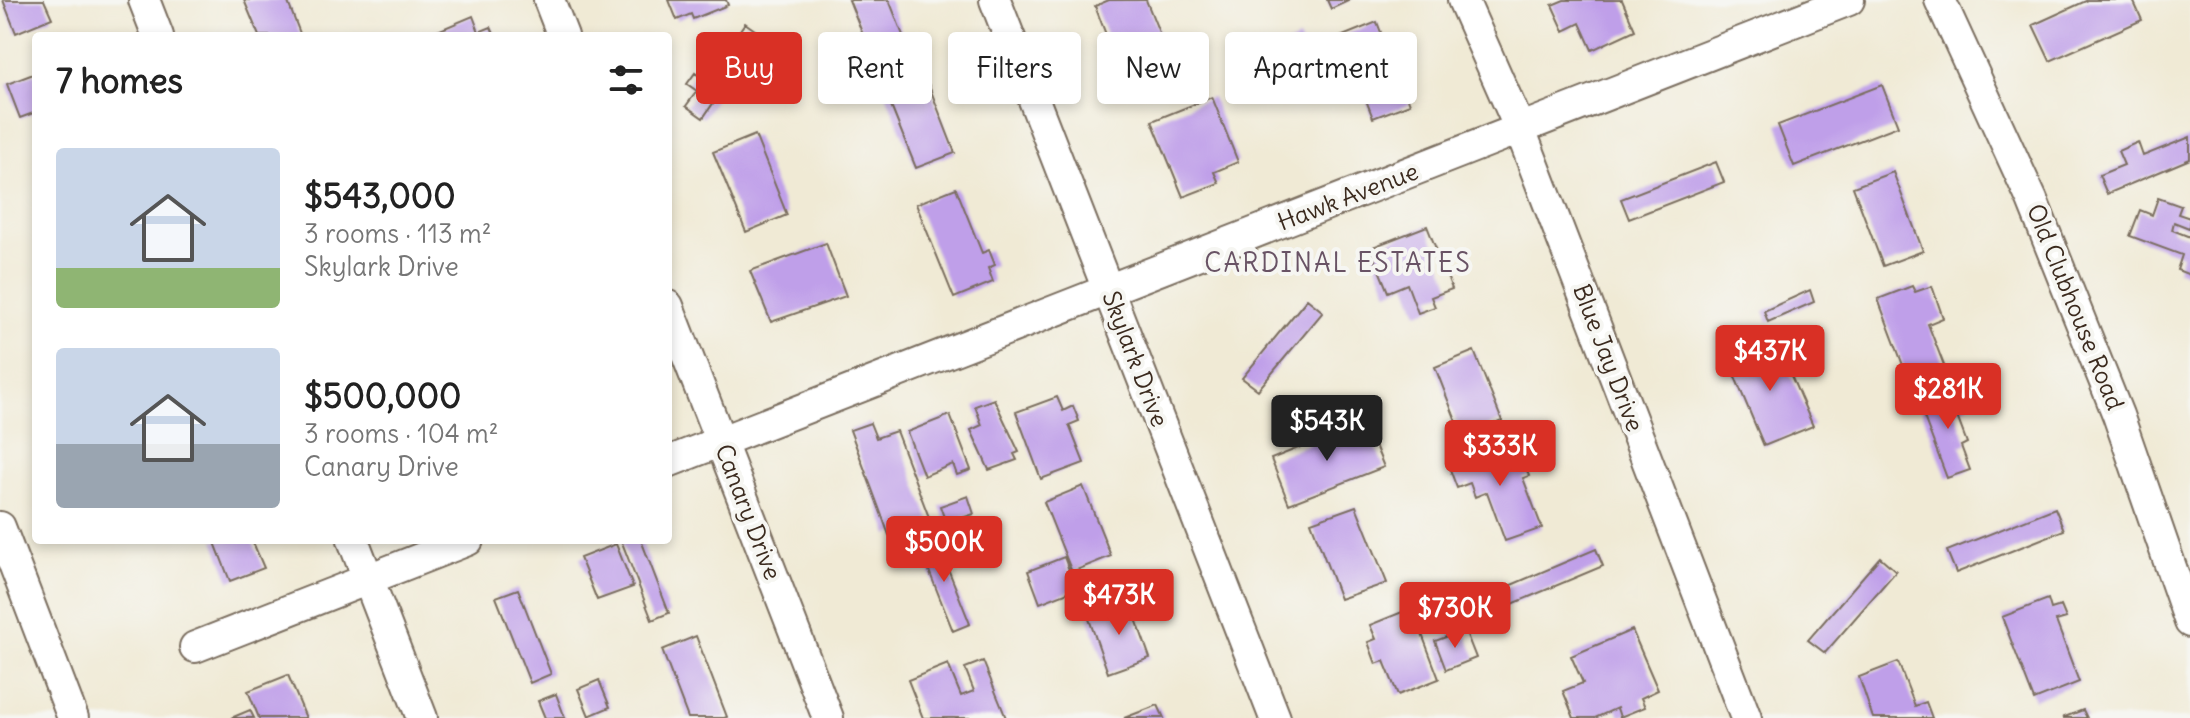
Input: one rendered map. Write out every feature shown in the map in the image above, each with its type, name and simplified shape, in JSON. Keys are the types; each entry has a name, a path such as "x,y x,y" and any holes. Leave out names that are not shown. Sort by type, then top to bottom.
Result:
{"street":[{"path":"144,0 156,32"},
{"path":"549,0 561,32"},
{"name":"Skylark Drive","path":"995,0 1275,718"},
{"name":"Blue Jay Drive","path":"1463,0 1520,129 1746,718"},
{"name":"Hawk Avenue","path":"672,460 1849,0"},
{"name":"Old Clubhouse Road","path":"1940,0 2032,200 2118,415 2190,622"},
{"name":"Canary Drive","path":"672,316 828,718"},
{"path":"0,527 73,718"},
{"path":"355,544 422,718"},
{"path":"195,647 458,544"}],"building":[{"path":"3,0 44,0 52,18 16,33"},
{"path":"244,0 287,0 299,32 257,32"},
{"path":"669,0 726,0 728,5 693,19 691,14 677,20"},
{"path":"849,0 889,0 902,32 862,32"},
{"path":"1109,0 1146,0 1159,32 1105,32 1095,6"},
{"path":"1327,0 1350,0 1331,9"},
{"path":"1564,0 1622,0 1635,30 1592,50 1580,23 1564,31 1552,5"},
{"path":"2088,0 2133,0 2142,20 2050,61 2033,25"},
{"path":"473,16 479,32 435,32"},
{"path":"1377,22 1381,32 1352,32"},
{"path":"745,23 758,32 739,32"},
{"path":"696,74 696,90 687,84"},
{"path":"32,75 32,114 20,118 7,84"},
{"path":"1882,85 1898,126 1794,166 1778,125"},
{"path":"696,92 696,104 713,104 703,118 686,106"},
{"path":"932,94 955,153 916,168 890,104 932,104"},
{"path":"1212,97 1238,162 1214,172 1219,183 1183,197 1152,121 1194,104 1209,104"},
{"path":"1368,104 1410,104 1373,118"},
{"path":"755,135 787,215 746,232 713,152"},
{"path":"2190,137 2190,159 2107,194 2099,175 2124,165 2118,151 2138,142 2143,156"},
{"path":"1716,162 1724,182 1629,219 1621,199"},
{"path":"1893,172 1923,251 1883,266 1853,187"},
{"path":"956,188 982,253 989,250 995,265 988,268 993,282 954,298 916,204"},
{"path":"2158,198 2181,206 2178,214 2190,218 2189,228 2174,222 2172,230 2190,237 2190,275 2177,270 2182,255 2130,236 2140,210 2152,215"},
{"path":"1427,226 1452,289 1431,297 1435,307 1418,313 1407,284 1388,292 1370,248"},
{"path":"826,243 846,296 771,322 750,271"},
{"path":"1912,286 1915,292 1932,286 1943,318 1928,324 1945,368 1909,381 1878,299"},
{"path":"1810,290 1814,302 1768,322 1764,311"},
{"path":"1307,299 1323,312 1258,390 1242,378"},
{"path":"1775,339 1813,426 1764,446 1728,360"},
{"path":"1474,351 1502,421 1462,436 1435,367"},
{"path":"1962,388 1969,405 1955,411 1967,443 1961,446 1970,470 1947,478 1921,409 1936,403 1935,399"},
{"path":"1057,397 1063,411 1073,406 1079,421 1069,425 1084,463 1041,479 1016,412"},
{"path":"994,399 1019,452 1014,454 1017,460 989,470 971,430 982,425 975,406"},
{"path":"950,415 971,470 957,475 953,464 924,476 907,432"},
{"path":"1365,421 1384,467 1289,504 1271,459"},
{"path":"870,423 876,438 896,431 930,520 889,535 850,430"},
{"path":"1509,441 1516,460 1522,458 1529,476 1523,478 1542,528 1505,541 1487,492 1475,497 1470,483 1457,488 1448,464"},
{"path":"1083,486 1111,556 1072,572 1044,502"},
{"path":"968,496 974,514 946,523 940,506"},
{"path":"1356,506 1387,583 1340,599 1311,522"},
{"path":"2055,508 2064,530 1956,573 1947,551"},
{"path":"935,536 970,624 953,631 918,543"},
{"path":"216,544 254,544 264,568 230,581"},
{"path":"616,544 633,587 597,600 580,558"},
{"path":"623,544 643,544 669,613 652,620"},
{"path":"1596,549 1603,566 1498,610 1490,594"},
{"path":"1064,557 1076,589 1040,603 1028,571"},
{"path":"1880,557 1896,571 1825,653 1808,640"},
{"path":"518,589 551,674 530,683 496,597"},
{"path":"2048,599 2051,609 2061,606 2066,618 2056,621 2079,682 2034,700 2002,617"},
{"path":"1130,602 1150,658 1108,673 1088,616"},
{"path":"1412,608 1439,679 1398,695 1384,661 1376,664 1368,642 1376,639 1370,625"},
{"path":"1465,630 1476,658 1446,670 1435,641"},
{"path":"1632,630 1658,690 1641,698 1645,707 1620,717 1617,708 1595,718 1574,718 1563,691 1583,683 1571,656"},
{"path":"696,636 727,717 688,718 662,650"},
{"path":"983,661 1006,718 923,718 908,680 948,664 961,696 974,691 965,668"},
{"path":"1898,662 1915,706 1926,702 1932,718 1873,718 1859,677"},
{"path":"288,675 306,718 259,718 248,691"},
{"path":"599,680 610,707 589,716 578,689"},
{"path":"556,694 565,718 545,718 538,701"},
{"path":"1158,705 1164,718 1124,718"},
{"path":"250,710 254,718 231,718"},
{"path":"2083,710 2087,718 2062,718"}],"district":[{"name":"CARDINAL ESTATES","path":"1338,263"}]}
